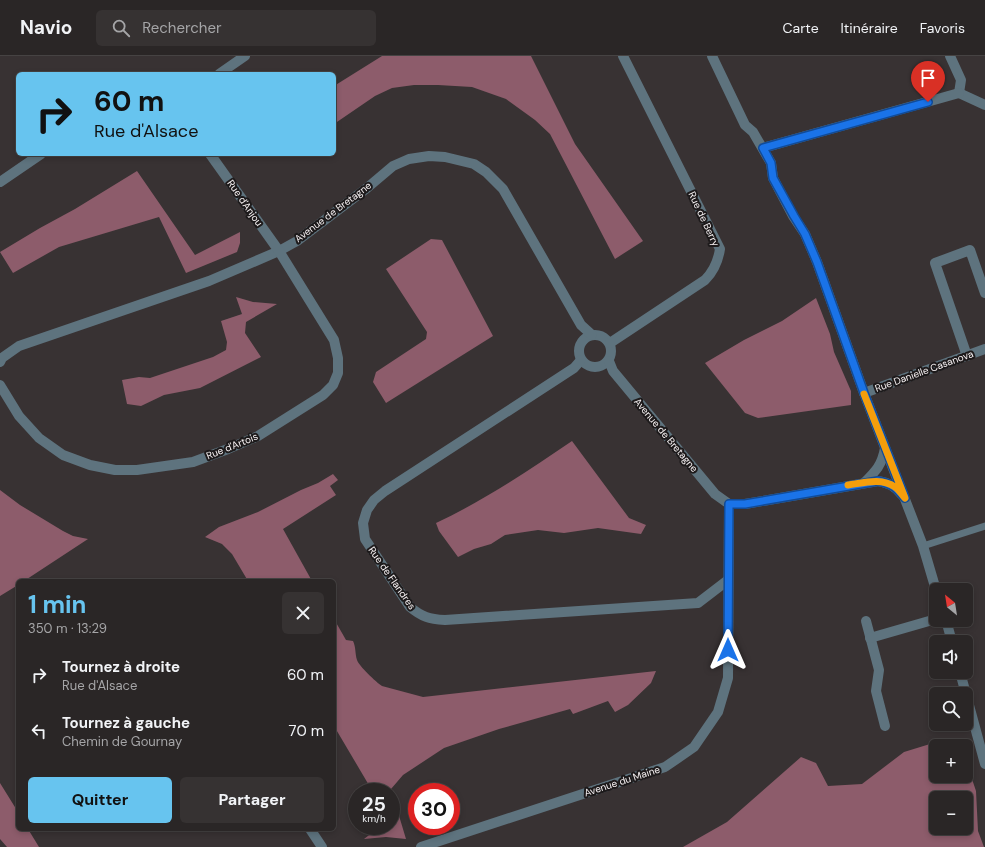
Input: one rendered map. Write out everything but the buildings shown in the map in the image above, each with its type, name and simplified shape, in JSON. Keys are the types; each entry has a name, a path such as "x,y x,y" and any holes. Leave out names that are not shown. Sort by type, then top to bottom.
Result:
{"street":[{"path":"222,72 245,56"},
{"name":"Rue de Berry","path":"610,343 705,280 711,274 718,262 720,249 622,56"},
{"path":"712,56 745,125 753,132 771,163 773,178 805,234 817,262 864,393 923,546 934,583"},
{"path":"950,56 961,80 959,93"},
{"path":"763,148 959,93 985,104"},
{"path":"0,182 38,156"},
{"name":"Rue d'Anjou","path":"211,156 279,251"},
{"name":"Avenue de Bretagne","path":"0,362 2,358 19,346 209,281 279,251 297,241 367,188 392,166 409,159 429,156 445,157 474,164 486,172 503,189 581,324 592,335"},
{"path":"967,356 935,263 970,250 985,293"},
{"name":"Rue d'Artois","path":"0,385 19,416 38,438 62,455 102,468 115,470 137,470 193,462 258,436 323,395 333,385 338,373 338,358 334,340 279,251"},
{"path":"592,335 602,336 610,343 612,352 609,361 605,365 595,368 585,364 581,360 579,355 580,345 587,337 592,335"},
{"name":"Rue Danielle Casanova","path":"864,393 985,349"},
{"name":"Rue de Flandres","path":"581,360 574,368 391,487 374,500 367,510 363,523 365,539 410,607 419,614 431,619 445,620 698,603 728,580"},
{"name":"Avenue de Bretagne","path":"609,361 613,371 715,494 729,504"},
{"path":"864,483 883,460 885,448"},
{"path":"729,504 745,504 878,481 888,483 896,487 905,498"},
{"name":"Avenue du Maine","path":"421,847 665,767 694,747 718,712 728,678 729,504"},
{"path":"866,621 878,670 876,691 885,726"},
{"path":"870,638 929,621"},
{"path":"962,679 985,764"},
{"path":"311,831 322,847"}],"lane":[{"path":"923,546 985,526"}],"shaded area":[{"path":"382,56 531,56 575,144 643,241 615,259 550,134 535,120 506,99 472,87 414,85 392,88 375,96 336,123 336,85"},
{"path":"137,171 195,255 240,232 240,243 237,252 186,273 159,217 59,247 13,273 0,252"},
{"path":"431,239 442,240 493,336 386,403 373,382 376,372 426,339 427,332 386,269"},
{"path":"236,297 253,302 277,304 246,322 245,333 261,357 200,388 164,395 141,406 127,404 122,380 139,377 150,378 213,357 226,350 227,342 221,321 242,314"},
{"path":"816,298 830,334 834,352 851,391 851,405 758,418 745,413 705,363 744,340 782,321"},
{"path":"572,441 629,518 646,525 641,534 598,528 564,533 538,530 505,535 491,544 474,549 458,557 439,531 436,523 489,495"},
{"path":"333,474 338,480 330,486 336,495 283,529 311,579 247,579 232,554 222,544 205,537 219,527 258,512 318,483"},
{"path":"0,490 20,505 63,531 73,536 88,539 27,579 16,579 16,586 0,596"},
{"path":"336,622 346,640 353,641 358,663 376,681 382,686 423,697 656,671 651,683 628,705 615,712 608,701 573,714 570,709 499,729 444,748 403,775 396,783 368,783 336,729"},
{"path":"929,744 929,783 973,782 976,791 978,831 984,847 683,847 727,822 801,757 816,763 828,786 862,784 904,752"},
{"path":"0,783 16,809 16,831 29,831 39,847 7,847 0,839"},
{"path":"400,819 406,839 386,837 364,839 369,835 400,835"}],"slow traffic":[{"path":"848,485 878,481 888,483 896,487 905,498 864,394"}],"route":[{"path":"728,650 729,504 745,504 853,484 878,481 888,483 896,487 905,498 864,393 817,262 805,234 773,178 771,163 763,148 928,102"}]}
